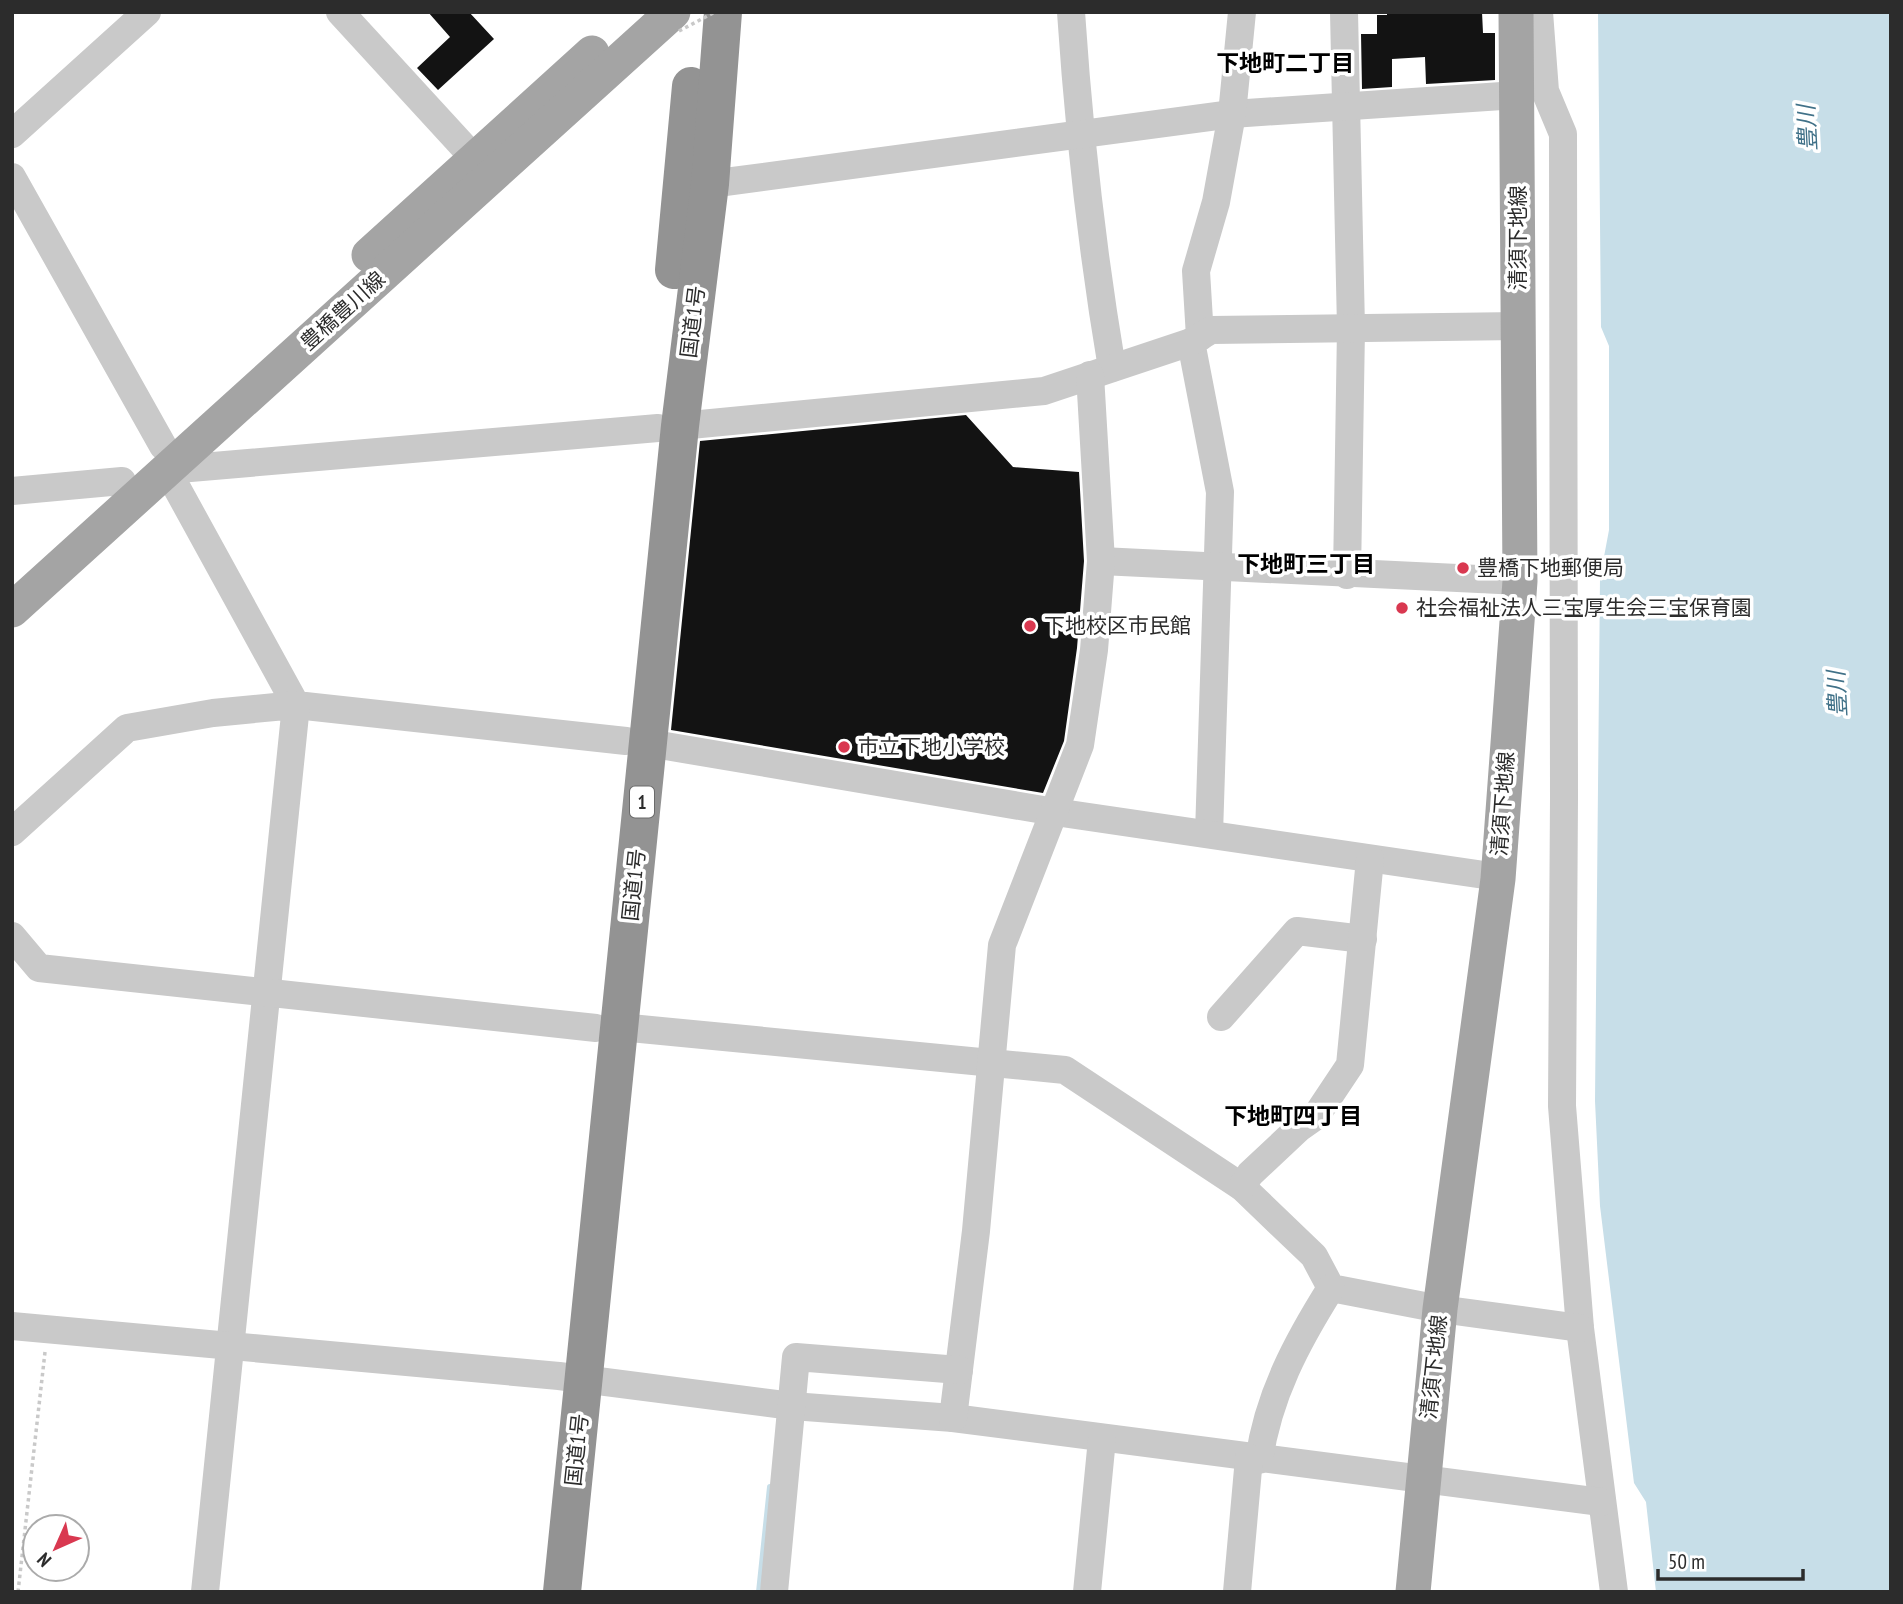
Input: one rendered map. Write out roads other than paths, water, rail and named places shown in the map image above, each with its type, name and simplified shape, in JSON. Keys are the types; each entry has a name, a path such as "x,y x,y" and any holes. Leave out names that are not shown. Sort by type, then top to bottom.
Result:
{"highway":[{"name":"国道1号","path":"669,427 710,184 723,12"},
{"name":"国道1号","path":"540,1592 572,1378 669,427 684,19"},
{"name":"国道1号","path":"562,1592 572,1378"}],"main road":[{"name":"豊橋豊川線","path":"12,610 474,158 639,12"},
{"name":"清須下地線","path":"1413,1592 1440,1309 1498,877 1520,582 1516,12"},
{"name":"豊橋豊川線","path":"12,580 122,481 165,458 684,19"}],"street":[{"path":"12,134 147,12"},
{"path":"340,12 474,158"},
{"path":"953,1418 976,1231 1002,945 1080,745 1094,650 1101,561 1101,372 1071,12"},
{"path":"1209,834 1208,792 1220,565 1220,492 1196,339 1196,271 1216,202 1233,114 1242,12"},
{"path":"1344,12 1351,328 1347,575"},
{"path":"1539,12 1545,91 1563,134"},
{"path":"1558,12 1563,134 1562,1107 1580,1328 1614,1592"},
{"path":"710,184 1233,114 1517,95"},
{"path":"12,177 296,705 205,1592"},
{"path":"165,458 669,427 1044,391 1196,339 1211,330 1518,326"},
{"path":"12,491 122,481"},
{"path":"1101,561 1520,582"},
{"path":"12,832 127,727 213,713 296,705 637,742 1055,812 1498,877"},
{"path":"1242,1187 1250,1174 1299,1128 1316,1116 1350,1065 1370,859"},
{"path":"1220,1017 1297,932 1363,939"},
{"path":"12,936 39,968 608,1028 1065,1070 1242,1187 1314,1256 1331,1288"},
{"path":"1331,1288 1440,1309 1580,1328"},
{"path":"1237,1592 1254,1459 1286,1363 1331,1288"},
{"path":"12,1326 572,1378 792,1406 953,1418 1601,1502"},
{"path":"774,1592 796,1357 959,1370"},
{"path":"1087,1592 1102,1439"}],"water":[{"name":"豊川","path":"1598,12 1891,12 1891,1592 1656,1592 1646,1502 1634,1483 1600,1206 1595,1101 1600,578 1609,530 1609,346 1601,327"}],"waterway":[{"path":"759,1592 770,1487"}],"place":[{"name":"豊橋下地郵便局","path":"1463,568"},
{"name":"社会福祉法人三宝厚生会三宝保育園","path":"1402,608"},
{"name":"下地校区市民館","path":"1030,626"},
{"name":"市立下地小学校","path":"844,747"}],"district":[{"name":"下地町二丁目","path":"1285,63"},
{"name":"下地町三丁目","path":"1306,564"},
{"name":"下地町四丁目","path":"1293,1116"}]}
